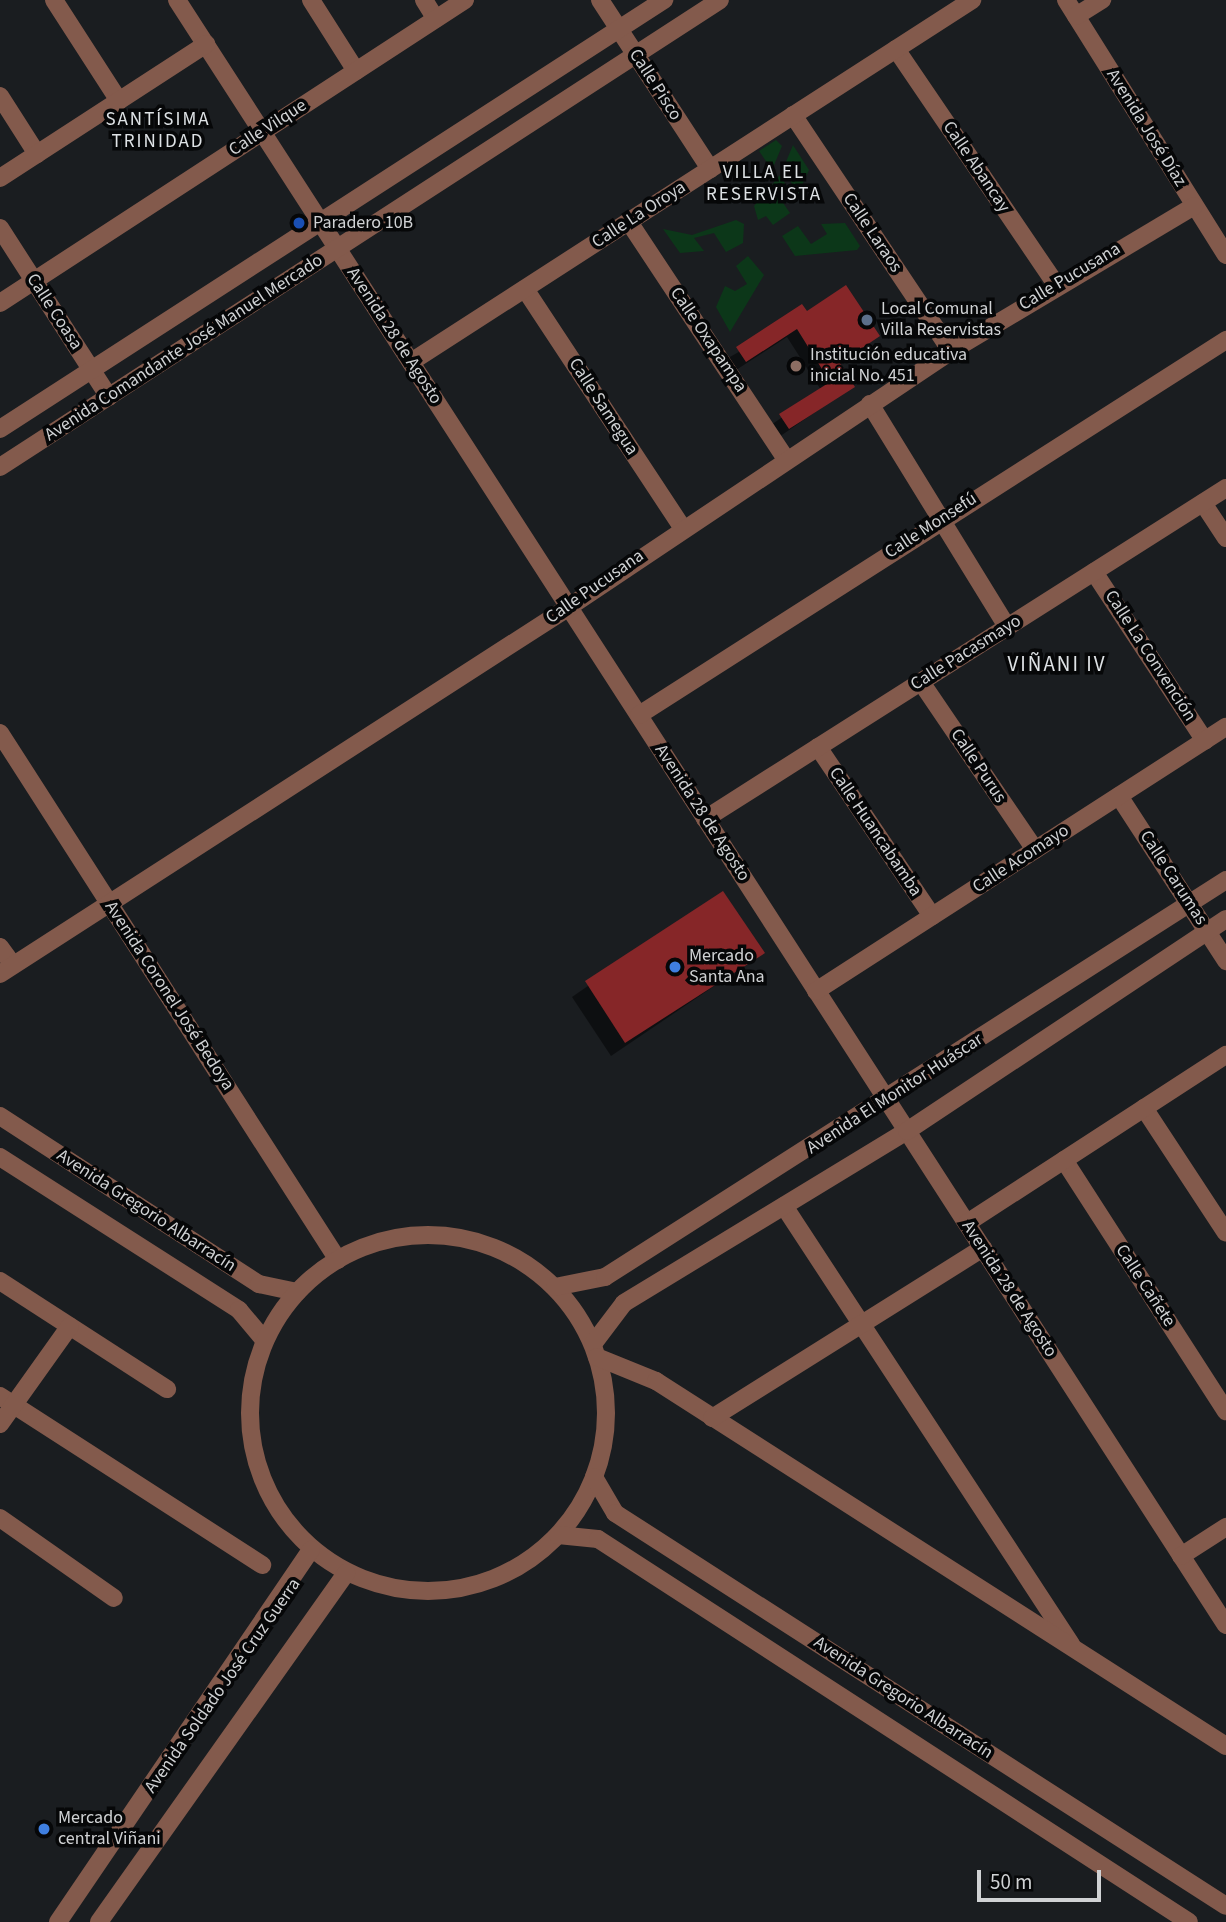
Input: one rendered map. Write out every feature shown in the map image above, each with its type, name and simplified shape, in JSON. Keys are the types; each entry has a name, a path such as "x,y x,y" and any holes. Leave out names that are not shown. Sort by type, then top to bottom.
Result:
{"street":[{"path":"54,0 119,101"},
{"name":"Avenida 28 de Agosto","path":"177,0 1226,1625"},
{"path":"311,0 356,71"},
{"path":"424,0 436,19"},
{"name":"Calle Vilque","path":"0,303 465,0"},
{"name":"Calle Pisco","path":"600,0 709,169"},
{"name":"Avenida Comandante José Manuel Mercado","path":"0,429 664,0"},
{"name":"Avenida Comandante José Manuel Mercado","path":"0,467 720,0"},
{"name":"Calle La Oroya","path":"411,362 972,0"},
{"name":"Avenida José Díaz","path":"1066,0 1226,255"},
{"path":"1076,16 1102,0"},
{"path":"0,178 206,44"},
{"name":"Calle Abancay","path":"896,49 1056,284"},
{"path":"0,96 37,154"},
{"name":"Calle Laraos","path":"793,116 951,351"},
{"name":"Calle Pucusana","path":"6,970 108,900 569,607 681,526 951,351 1056,284 1194,206"},
{"name":"Calle Oxapampa","path":"629,222 786,459"},
{"name":"Calle Coasa","path":"0,228 109,397"},
{"name":"Calle Samegua","path":"525,289 681,526"},
{"name":"Calle Monsefú","path":"639,715 1226,340"},
{"path":"870,404 1007,627"},
{"name":"Calle Pacasmayo","path":"705,819 1226,488"},
{"path":"1203,503 1226,538"},
{"name":"Calle La Convención","path":"1094,572 1205,741"},
{"name":"Calle Purus","path":"921,682 1035,850"},
{"name":"Calle Acomayo","path":"816,990 1226,727"},
{"name":"Avenida Coronel José Bedoya","path":"0,733 338,1260"},
{"name":"Calle Huancabamba","path":"818,747 932,916"},
{"name":"Calle Carumas","path":"1119,796 1226,961"},
{"name":"Avenida El Monitor Huáscar","path":"555,1287 606,1277 887,1100 1226,880"},
{"name":"Avenida El Monitor Huáscar","path":"595,1351 624,1303 907,1131 1226,919"},
{"path":"0,947 6,970"},
{"path":"967,1223 1225,1057"},
{"path":"1144,1108 1226,1233"},
{"name":"Avenida Gregorio Albarracín","path":"0,1116 260,1284 298,1292"},
{"name":"Avenida Gregorio Albarracín","path":"0,1157 239,1310 265,1341"},
{"name":"Calle Cañete","path":"1063,1160 1226,1411"},
{"path":"784,1206 1075,1650"},
{"path":"461,1238 496,1248 555,1287 595,1351 606,1410 594,1477 558,1535 503,1574 471,1586 404,1590 346,1573 311,1550 277,1507 253,1451 252,1389 265,1341 298,1292 338,1260 390,1239 461,1238"},
{"path":"712,1418 983,1248"},
{"path":"0,1281 167,1389"},
{"path":"0,1424 7,1400 69,1326"},
{"path":"595,1351 620,1361 712,1418 1226,1746"},
{"path":"7,1400 261,1565"},
{"name":"Avenida Gregorio Albarracín","path":"594,1477 615,1513 1226,1906"},
{"path":"0,1518 114,1598"},
{"path":"1181,1556 1226,1527"},
{"name":"Avenida Gregorio Albarracín","path":"558,1535 598,1539 1189,1922"},
{"name":"Avenida Soldado José Cruz Guerra","path":"58,1922 311,1550"},
{"name":"Avenida Soldado José Cruz Guerra","path":"99,1922 346,1573"}],"green space":[{"path":"776,140 782,146 772,170 759,151"},
{"path":"793,145 809,170 798,194 783,169"},
{"path":"780,175 786,185 777,194 790,213 773,225 766,216 758,220 754,206"},
{"path":"736,220 744,224 743,243 726,252 714,233 694,238 704,251 680,253 663,229 692,235"},
{"path":"845,223 860,246 857,250 795,256 782,236 798,226 811,244 827,234 821,224"},
{"path":"748,256 764,275 730,332 716,307 725,286 735,291 747,284 736,266"}],"building":[{"path":"846,285 880,336 840,363 855,387 789,429 779,414 830,382 797,329 746,362 736,347 802,304 807,311"},
{"name":"Mercado Santa Ana","path":"723,891 765,953 625,1043 585,981"}],"place":[{"name":"Paradero 10B","path":"299,223"},
{"name":"Local Comunal Villa Reservistas","path":"867,320"},
{"name":"Institución educativa inicial No. 451","path":"796,366"},
{"name":"Mercado Santa Ana","path":"675,967"},
{"name":"Mercado central Viñani","path":"44,1829"}],"district":[{"name":"SANTÍSIMA TRINIDAD","path":"158,131"},
{"name":"VILLA EL RESERVISTA","path":"764,184"},
{"name":"VIÑANI IV","path":"1057,664"}]}
